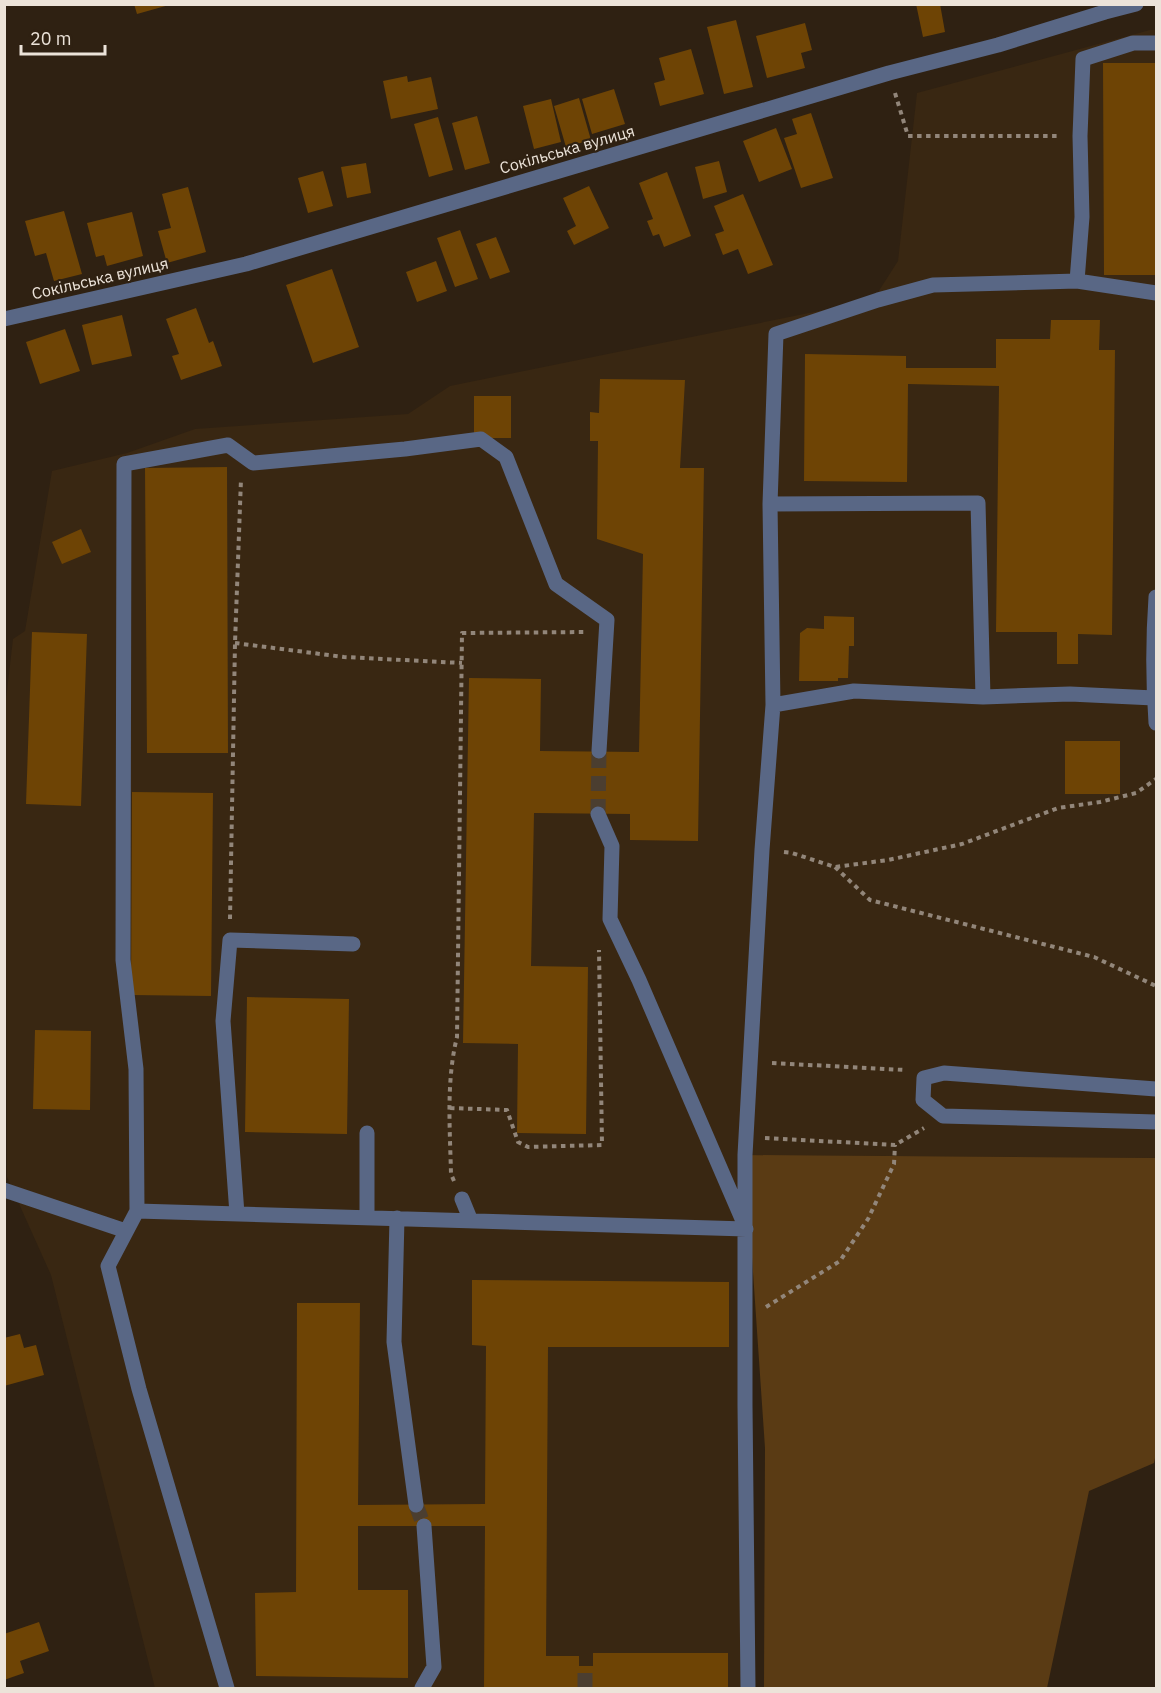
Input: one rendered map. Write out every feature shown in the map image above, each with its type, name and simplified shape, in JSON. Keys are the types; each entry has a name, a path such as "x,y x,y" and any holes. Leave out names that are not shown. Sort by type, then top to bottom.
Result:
{"street":[{"name":"Сокільська вулиця","path":"4,318 246,264 890,72 998,45 1105,8 1136,4"},
{"path":"1077,281 1082,217 1080,136 1083,59 1133,43 1156,43"},
{"path":"748,1689 745,1155 762,850 773,705 770,504 776,334 878,300 933,285 1077,281 1156,294"},
{"path":"227,1689 139,1389 108,1266 137,1211 136,1069 123,960 124,464 228,445 253,463 405,449 480,439 506,457 556,584 608,620 599,751"},
{"path":"770,504 978,503 983,697"},
{"path":"1156,597 1154,626 1156,723"},
{"path":"773,705 854,692 983,697 1070,694 1154,698"},
{"path":"598,814 612,846 610,919 639,980 747,1229"},
{"path":"237,1214 223,1021 230,940 352,944"},
{"path":"1156,1089 944,1073 924,1078 924,1100 943,1116 1156,1122"},
{"path":"367,1133 367,1218"},
{"path":"4,1190 126,1231"},
{"path":"462,1199 471,1221"},
{"path":"137,1211 747,1229"},
{"path":"397,1218 394,1342 416,1505"},
{"path":"422,1689 434,1666 424,1526"}],"path":[{"path":"890,72 908,136 1080,136"},
{"path":"230,940 235,643 242,455"},
{"path":"462,1199 451,1174 450,1108 451,1063 458,1037 462,633 608,632"},
{"path":"235,643 344,657 462,663"},
{"path":"835,867 888,860 962,844 1058,808 1100,802 1136,793 1156,779"},
{"path":"762,850 792,853 835,867 870,900 1094,957 1156,986"},
{"path":"450,1108 507,1110 518,1142 528,1147 602,1145 599,940 610,919"},
{"path":"770,1063 900,1068"},
{"path":"771,1138 896,1144 943,1116"},
{"path":"746,1320 840,1261 868,1219 894,1164 896,1144"}],"shaded area":[{"path":"1156,30 1156,1158 745,1155 748,1688 155,1688 51,1275 7,1177 5,708 13,639 25,631 52,471 127,453 195,429 408,414 450,386 873,300 898,261 917,93"},
{"path":"745,1155 1156,1158 1156,1453 1154,1463 1089,1491 1047,1688 764,1688 765,1448"}],"building":[{"path":"134,4 169,4 169,5 137,14"},
{"path":"916,4 940,4 945,32 923,37"},
{"path":"736,20 753,87 724,94 707,27"},
{"path":"805,23 812,50 801,53 805,68 767,78 756,36"},
{"path":"691,49 704,94 660,106 654,83 665,80 659,58"},
{"path":"1103,63 1156,63 1156,275 1104,275"},
{"path":"407,76 408,82 431,77 438,109 391,119 383,81"},
{"path":"614,89 625,124 592,134 582,99"},
{"path":"579,98 591,140 566,147 554,106"},
{"path":"551,99 561,142 534,149 523,106"},
{"path":"811,113 833,178 801,188 784,138 797,134 792,119"},
{"path":"477,116 490,163 465,170 452,123"},
{"path":"438,117 453,170 429,177 414,124"},
{"path":"776,128 792,169 759,182 743,141"},
{"path":"719,161 727,192 703,199 695,167"},
{"path":"366,163 371,193 347,198 341,167"},
{"path":"323,171 333,206 308,213 298,178"},
{"path":"667,172 691,236 664,247 659,234 653,236 647,221 653,219 639,183"},
{"path":"589,186 609,228 574,245 567,231 576,226 563,198"},
{"path":"188,187 206,252 167,263 158,231 171,228 162,194"},
{"path":"743,194 773,265 748,274 738,249 723,255 715,234 724,231 714,206"},
{"path":"64,211 82,274 54,281 46,253 35,256 25,221"},
{"path":"132,212 143,256 107,266 104,255 96,257 87,223"},
{"path":"460,230 478,279 455,287 437,238"},
{"path":"496,237 510,272 490,279 476,244"},
{"path":"436,261 447,291 417,302 406,272"},
{"path":"332,269 359,347 313,363 286,285"},
{"path":"196,308 209,343 213,341 222,366 181,380 172,356 179,354 166,319"},
{"path":"122,315 132,356 92,365 82,325"},
{"path":"1051,320 1100,320 1099,350 1115,350 1112,635 1078,634 1078,664 1057,664 1057,632 996,632 999,386 908,384 907,482 804,481 805,354 906,356 906,368 996,368 996,339 1050,339"},
{"path":"65,329 80,371 40,384 26,342"},
{"path":"600,379 685,380 680,468 704,468 698,841 630,840 630,814 534,813 531,966 588,967 586,1134 517,1133 518,1044 463,1043 469,678 541,679 540,751 639,752 643,554 597,539 598,441 590,441 590,412 599,413"},
{"path":"474,396 511,396 511,438 474,438"},
{"path":"227,467 228,753 147,753 145,468"},
{"path":"81,529 91,552 62,564 52,542"},
{"path":"824,616 854,617 854,646 849,646 848,678 838,678 838,681 799,681 800,633 807,628 824,629"},
{"path":"32,632 87,634 81,806 26,804"},
{"path":"1065,741 1120,741 1120,794 1065,794"},
{"path":"132,792 213,793 211,996 131,995"},
{"path":"247,997 349,999 347,1134 245,1132"},
{"path":"35,1030 91,1031 90,1110 33,1109"},
{"path":"472,1280 729,1282 729,1347 548,1347 546,1656 579,1656 579,1666 593,1666 593,1653 728,1653 728,1688 484,1688 485,1526 358,1526 358,1590 408,1590 408,1678 256,1676 255,1593 296,1592 297,1303 360,1303 358,1505 485,1504 486,1346 472,1345"},
{"path":"20,1334 24,1348 36,1345 44,1375 4,1386 4,1338"},
{"path":"39,1622 49,1651 20,1661 24,1673 4,1680 4,1634"}],"tunnel":[{"path":"598,814 599,751"},
{"path":"416,1505 424,1526"},
{"path":"585,1666 585,1688"}]}
